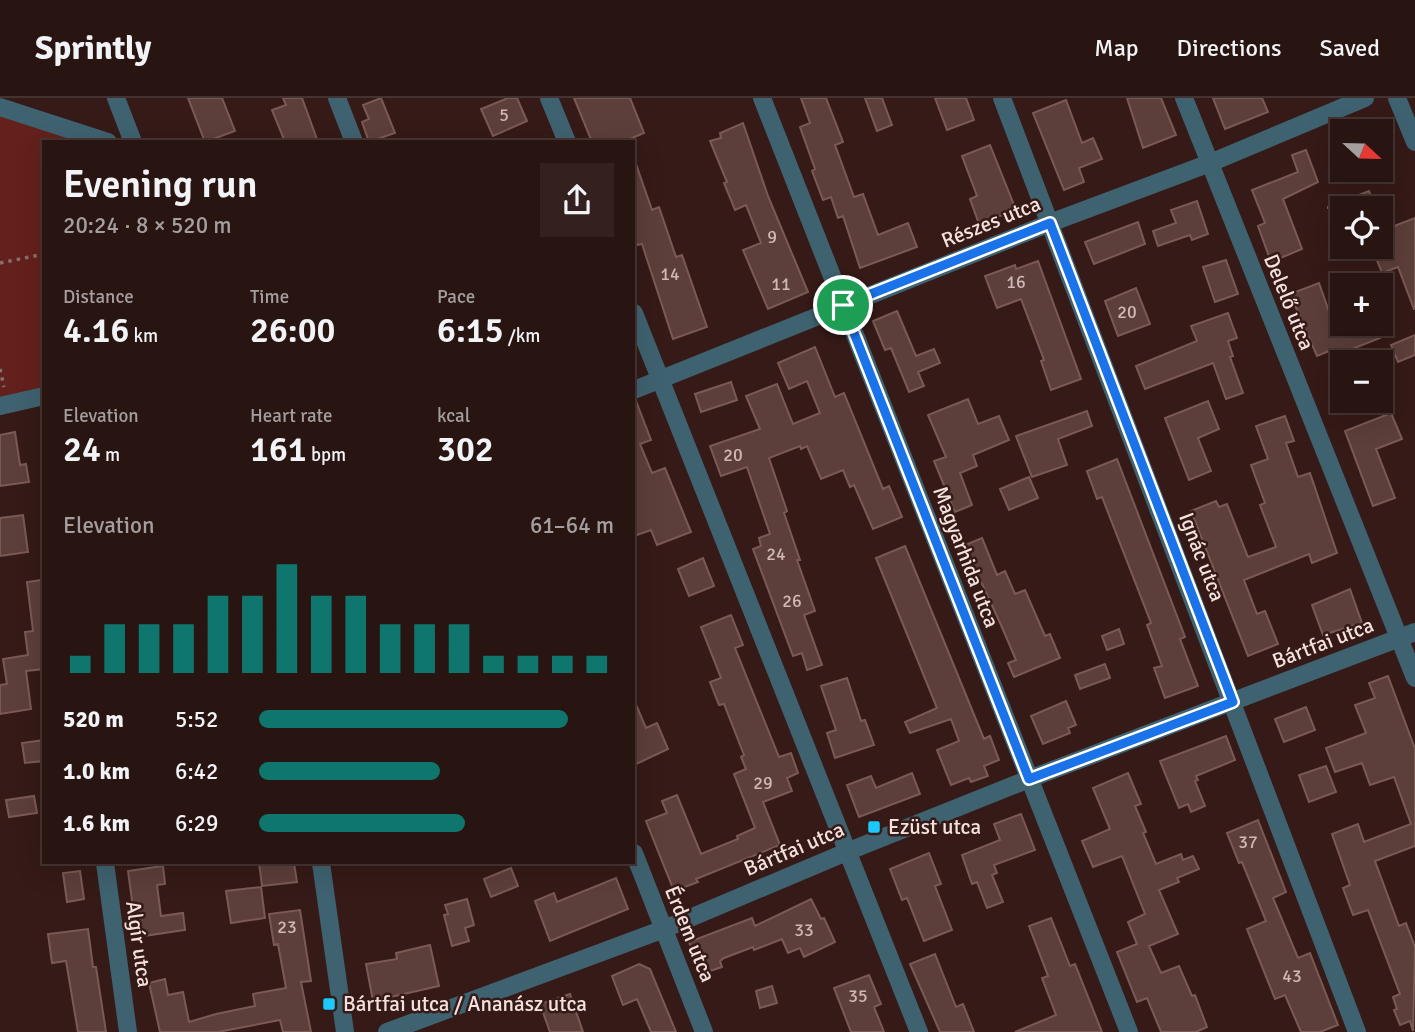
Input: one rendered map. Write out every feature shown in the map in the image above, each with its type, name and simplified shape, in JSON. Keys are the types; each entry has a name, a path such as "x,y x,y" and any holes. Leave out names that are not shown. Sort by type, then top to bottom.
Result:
{"street":[{"path":"116,98 132,140"},
{"path":"337,98 353,140"},
{"path":"550,98 565,140"},
{"name":"Magyarhida utca","path":"762,98 1129,1032"},
{"name":"Ignác utca","path":"1002,98 1357,1032"},
{"name":"Delelő utca","path":"1184,98 1407,635 1415,678"},
{"name":"Részes utca","path":"635,390 1050,223 1210,163 1365,98"},
{"path":"1397,98 1415,142"},
{"path":"0,107 102,140"},
{"path":"635,316 919,1032"},
{"path":"0,406 42,400"},
{"name":"Bártfai utca","path":"387,1032 664,929 1029,779 1407,635"},
{"name":"Érdem utca","path":"635,856 705,1032"},
{"name":"Algír utca","path":"105,864 128,1032"},
{"path":"321,864 345,1032"}],"path":[{"path":"0,263 42,254"}],"shaded area":[{"path":"0,107 102,140 42,140 42,396 0,406"}],"building":[{"path":"188,98 222,98 235,131 204,140"},
{"path":"283,98 302,98 317,140 284,140 272,110 286,105"},
{"path":"381,98 395,133 368,140 362,122 369,119 363,105"},
{"path":"508,98 517,98 527,121 493,136 481,109"},
{"path":"574,98 630,98 644,133 628,140 591,140"},
{"path":"801,98 826,98 843,142 835,145 854,197 863,194 878,235 908,223 917,247 860,268 843,216 838,218 831,197 823,200 812,171 815,169 800,127 810,123"},
{"path":"865,98 882,98 892,125 877,131"},
{"path":"935,98 966,98 974,120 947,130"},
{"path":"1127,98 1161,98 1176,135 1143,148"},
{"path":"1213,98 1262,98 1268,112 1225,129"},
{"path":"1066,100 1082,143 1093,138 1102,159 1079,168 1084,182 1064,190 1033,113"},
{"path":"743,123 768,196 808,292 768,309 743,250 761,243 746,205 735,210 710,141 721,138 720,133"},
{"path":"990,145 1016,210 979,224 970,199 977,196 962,156"},
{"path":"1306,150 1318,182 1283,199 1302,249 1271,262 1258,226 1265,223 1252,190 1298,172 1292,155"},
{"path":"635,164 652,210 659,207 676,257 682,255 707,327 673,339 642,244 637,245"},
{"path":"1369,191 1371,196 1356,196"},
{"path":"1197,201 1208,234 1192,240 1190,235 1158,246 1153,231 1176,223 1171,210"},
{"path":"1415,218 1415,309 1398,267 1382,273 1377,259 1393,259 1393,226"},
{"path":"1138,222 1145,244 1094,264 1085,242"},
{"path":"1226,260 1238,294 1215,302 1203,267"},
{"path":"1038,261 1081,379 1051,390 1041,361 1044,360 1021,299 997,308 985,276 1015,265 1016,269"},
{"path":"1319,283 1330,314 1330,336 1380,338 1350,350 1330,350 1330,353 1329,351 1317,356 1290,294"},
{"path":"1136,288 1150,324 1118,336 1105,301"},
{"path":"897,311 916,356 934,349 940,363 918,372 924,386 909,392 891,348 885,350 873,321"},
{"path":"1228,313 1237,338 1228,341 1233,356 1230,357 1243,393 1226,399 1213,363 1145,389 1136,366 1197,341 1191,326"},
{"path":"1415,335 1415,355 1398,362 1391,345"},
{"path":"815,347 835,397 844,393 883,489 889,486 902,517 873,529 854,485 850,487 843,470 821,479 807,446 801,449 800,446 769,458 787,511 784,513 800,560 797,560 815,611 804,615 822,665 807,670 802,653 793,656 753,549 761,546 759,538 770,534 747,467 721,476 710,446 760,429 746,396 777,384 793,424 820,413 807,381 789,389 778,363"},
{"path":"731,382 737,400 701,412 695,394"},
{"path":"968,399 978,424 999,416 1009,440 973,455 977,466 960,473 972,505 955,512 934,461 946,457 928,415"},
{"path":"635,401 651,440 640,444 652,473 665,468 691,532 657,545 651,530 635,536"},
{"path":"1208,401 1219,429 1198,438 1211,471 1189,480 1165,418"},
{"path":"1087,411 1092,426 1058,439 1067,465 1032,477 1016,436"},
{"path":"1391,413 1402,439 1376,449 1395,498 1373,506 1345,431"},
{"path":"1285,416 1294,441 1286,443 1298,477 1310,473 1337,553 1312,563 1309,554 1244,580 1257,614 1265,611 1278,644 1248,656 1191,511 1216,501 1219,507 1227,504 1248,557 1276,547 1260,505 1265,503 1251,465 1268,459 1256,426"},
{"path":"15,432 20,465 26,464 29,482 0,486 0,435"},
{"path":"1117,459 1185,637 1180,639 1198,686 1165,698 1154,668 1162,666 1147,625 1151,623 1102,497 1097,499 1087,471"},
{"path":"1029,477 1038,498 1009,510 1000,489"},
{"path":"23,515 28,552 0,556 0,518"},
{"path":"982,538 997,575 1005,571 1015,594 1025,590 1045,636 1050,634 1060,658 1014,677 1008,663 1016,660 1001,625 977,573 969,576 958,548"},
{"path":"905,546 984,739 990,736 999,760 984,766 988,776 971,782 969,778 951,785 937,750 959,741 951,719 910,733 905,722 937,708 876,558"},
{"path":"703,558 714,586 689,596 678,569"},
{"path":"42,580 42,669 26,671 31,709 0,714 0,685 7,684 3,659 28,655 25,632 33,631 27,582"},
{"path":"1350,589 1362,623 1323,635 1312,605"},
{"path":"731,615 743,645 735,648 779,757 791,753 798,773 787,778 792,791 763,802 780,845 696,879 698,882 674,891 646,821 667,813 662,801 677,795 701,854 738,839 737,836 755,828 734,774 746,769 741,757 744,755 724,704 719,705 710,682 721,678 701,627"},
{"path":"1119,629 1124,644 1107,650 1102,636"},
{"path":"1105,664 1110,678 1080,689 1075,675"},
{"path":"1388,676 1415,749 1415,846 1375,861 1399,926 1406,923 1415,947 1413,1031 1410,1021 1400,1025 1394,1010 1397,1009 1393,997 1400,994 1368,910 1353,915 1343,888 1350,885 1332,834 1358,824 1364,842 1411,824 1394,777 1370,785 1362,763 1335,772 1326,748 1366,733 1355,705 1375,698 1369,683"},
{"path":"847,678 861,721 865,720 874,745 835,758 827,733 836,730 821,686"},
{"path":"1066,701 1076,725 1068,728 1070,733 1043,744 1031,716"},
{"path":"635,702 646,728 657,723 668,749 635,765"},
{"path":"1306,707 1315,730 1284,742 1275,719"},
{"path":"1226,736 1235,760 1196,776 1198,780 1195,781 1205,806 1191,812 1188,804 1179,808 1160,761"},
{"path":"42,740 42,761 25,763 22,743"},
{"path":"1326,766 1336,792 1309,802 1299,775"},
{"path":"912,773 920,794 859,817 847,785 871,776 876,788"},
{"path":"1128,773 1141,804 1135,806 1146,832 1143,833 1156,864 1181,854 1183,860 1193,856 1199,869 1177,878 1179,882 1159,890 1178,934 1149,946 1161,973 1179,966 1192,996 1195,995 1207,1027 1196,1032 1161,1032 1147,998 1137,1002 1117,952 1137,944 1128,922 1145,914 1122,856 1093,867 1082,841 1110,829 1093,788"},
{"path":"34,796 37,813 9,817 6,800"},
{"path":"1021,814 1035,850 994,865 997,873 992,875 1003,902 987,908 977,882 972,884 962,855 1000,840 994,824"},
{"path":"1258,820 1286,892 1273,898 1298,958 1310,953 1338,1025 1320,1032 1301,1032 1285,995 1275,999 1247,929 1266,921 1227,833"},
{"path":"929,853 941,884 935,886 952,930 924,941 907,898 902,900 890,869"},
{"path":"259,864 294,864 297,882 262,886"},
{"path":"163,866 165,884 157,885 161,916 183,913 185,930 137,937 128,871"},
{"path":"511,868 518,886 491,897 484,879"},
{"path":"80,871 84,899 67,902 63,873"},
{"path":"616,878 628,909 550,941 535,901 554,893 557,902"},
{"path":"261,887 265,918 231,923 226,891"},
{"path":"467,899 474,925 465,928 469,941 452,946 444,915 448,914 445,905"},
{"path":"811,899 835,942 804,957 800,948 788,953 782,939 724,958 720,961 722,967 707,972 705,967 699,969 689,942 752,918 755,926"},
{"path":"300,910 311,981 301,982 311,1032 283,1032 280,1020 218,1032 160,1032 149,983 165,979 168,995 183,992 189,1022 255,1006 253,994 286,988 269,914"},
{"path":"1051,918 1070,966 1075,964 1102,1032 1015,1032 1056,1015 1042,978 1048,976 1029,926"},
{"path":"88,929 106,1032 78,1032 66,961 52,963 48,934"},
{"path":"430,945 439,986 373,1001 366,964 397,959 396,953"},
{"path":"935,954 956,1007 963,1004 974,1032 940,1032 910,964"},
{"path":"639,964 650,969 676,1032 651,1032 637,999 623,1005 612,976"},
{"path":"869,975 881,1004 874,1007 884,1032 851,1032 834,988"},
{"path":"772,986 777,1003 760,1008 756,991"},
{"path":"570,994 583,1032 550,1032 540,1004"}],"place":[{"name":"Ezüst utca","path":"874,827"},
{"name":"Bártfai utca / Ananász utca","path":"329,1004"}],"route":[{"path":"1050,223 1233,702 1029,779 843,305 1050,223"}]}
